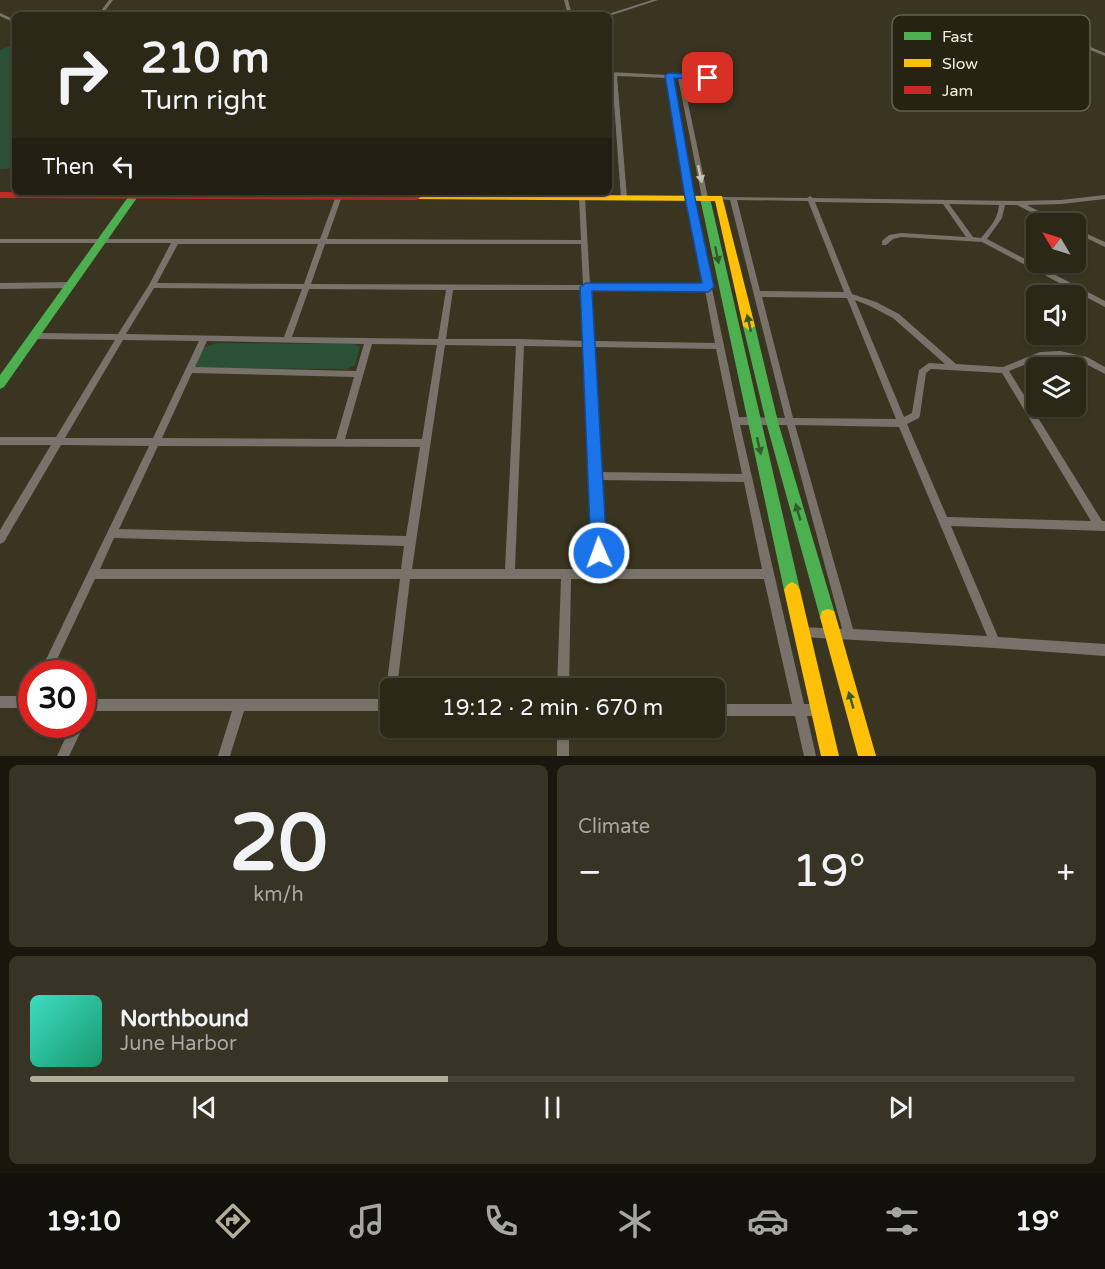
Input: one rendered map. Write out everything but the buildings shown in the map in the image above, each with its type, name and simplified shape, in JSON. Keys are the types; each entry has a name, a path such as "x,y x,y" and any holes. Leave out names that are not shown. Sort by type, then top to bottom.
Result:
{"street":[{"path":"612,13 656,0"},
{"path":"1090,49 1105,55"},
{"path":"612,74 680,75 708,78"},
{"path":"669,75 690,198 720,346 810,756"},
{"path":"680,75 753,422 830,756"},
{"path":"612,106 624,198"},
{"path":"612,150 619,150"},
{"path":"0,384 135,195"},
{"path":"271,195 360,195"},
{"path":"431,195 582,198 810,198 1017,203 1105,197"},
{"path":"286,340 339,196"},
{"path":"582,198 600,573"},
{"path":"719,198 772,422 867,756"},
{"path":"733,198 790,422 849,635"},
{"path":"810,198 848,295 995,642"},
{"path":"1096,199 1105,202"},
{"path":"944,201 971,239"},
{"path":"983,240 1003,211 1002,202"},
{"path":"1017,203 1037,213"},
{"path":"884,243 891,237 901,235 983,240 1105,304"},
{"path":"1086,236 1105,245"},
{"path":"0,241 585,242"},
{"path":"0,539 60,441 176,241"},
{"path":"0,286 72,285"},
{"path":"152,285 450,288 708,287"},
{"path":"392,678 410,541 450,288"},
{"path":"757,294 848,295 873,304 896,316 953,366"},
{"path":"36,336 720,346"},
{"path":"51,660 204,340"},
{"path":"339,444 369,341"},
{"path":"510,573 520,342"},
{"path":"737,421 902,423 916,415 920,380 924,368 936,365 1004,370 1040,355 1060,354 1084,359 1105,370"},
{"path":"190,370 359,374"},
{"path":"1004,370 1102,526"},
{"path":"0,441 425,444"},
{"path":"596,476 748,478"},
{"path":"944,521 1102,526"},
{"path":"112,533 410,541"},
{"path":"563,678 566,573"},
{"path":"93,574 770,574"},
{"path":"802,633 995,642 1105,651"},
{"path":"0,702 18,701"},
{"path":"96,705 239,706 380,701"},
{"path":"224,756 239,706"},
{"path":"725,710 819,710"},
{"path":"63,756 72,738"},
{"path":"562,738 563,756"}],"green space":[{"path":"12,47 12,168 0,169 0,50"},
{"path":"217,343 355,344 360,347 355,365 347,369 197,368 194,366 202,348"}],"traffic: fast":[{"path":"0,384 134,195"},
{"path":"705,198 792,590"},
{"path":"749,326 772,422 828,617"}],"traffic: slow":[{"path":"416,197 719,198 749,326"},
{"path":"792,590 830,756"},
{"path":"828,617 867,756"}],"traffic: jam":[{"path":"0,195 416,197"}],"route":[{"path":"599,553 586,287 708,287 669,75 708,78"}]}
